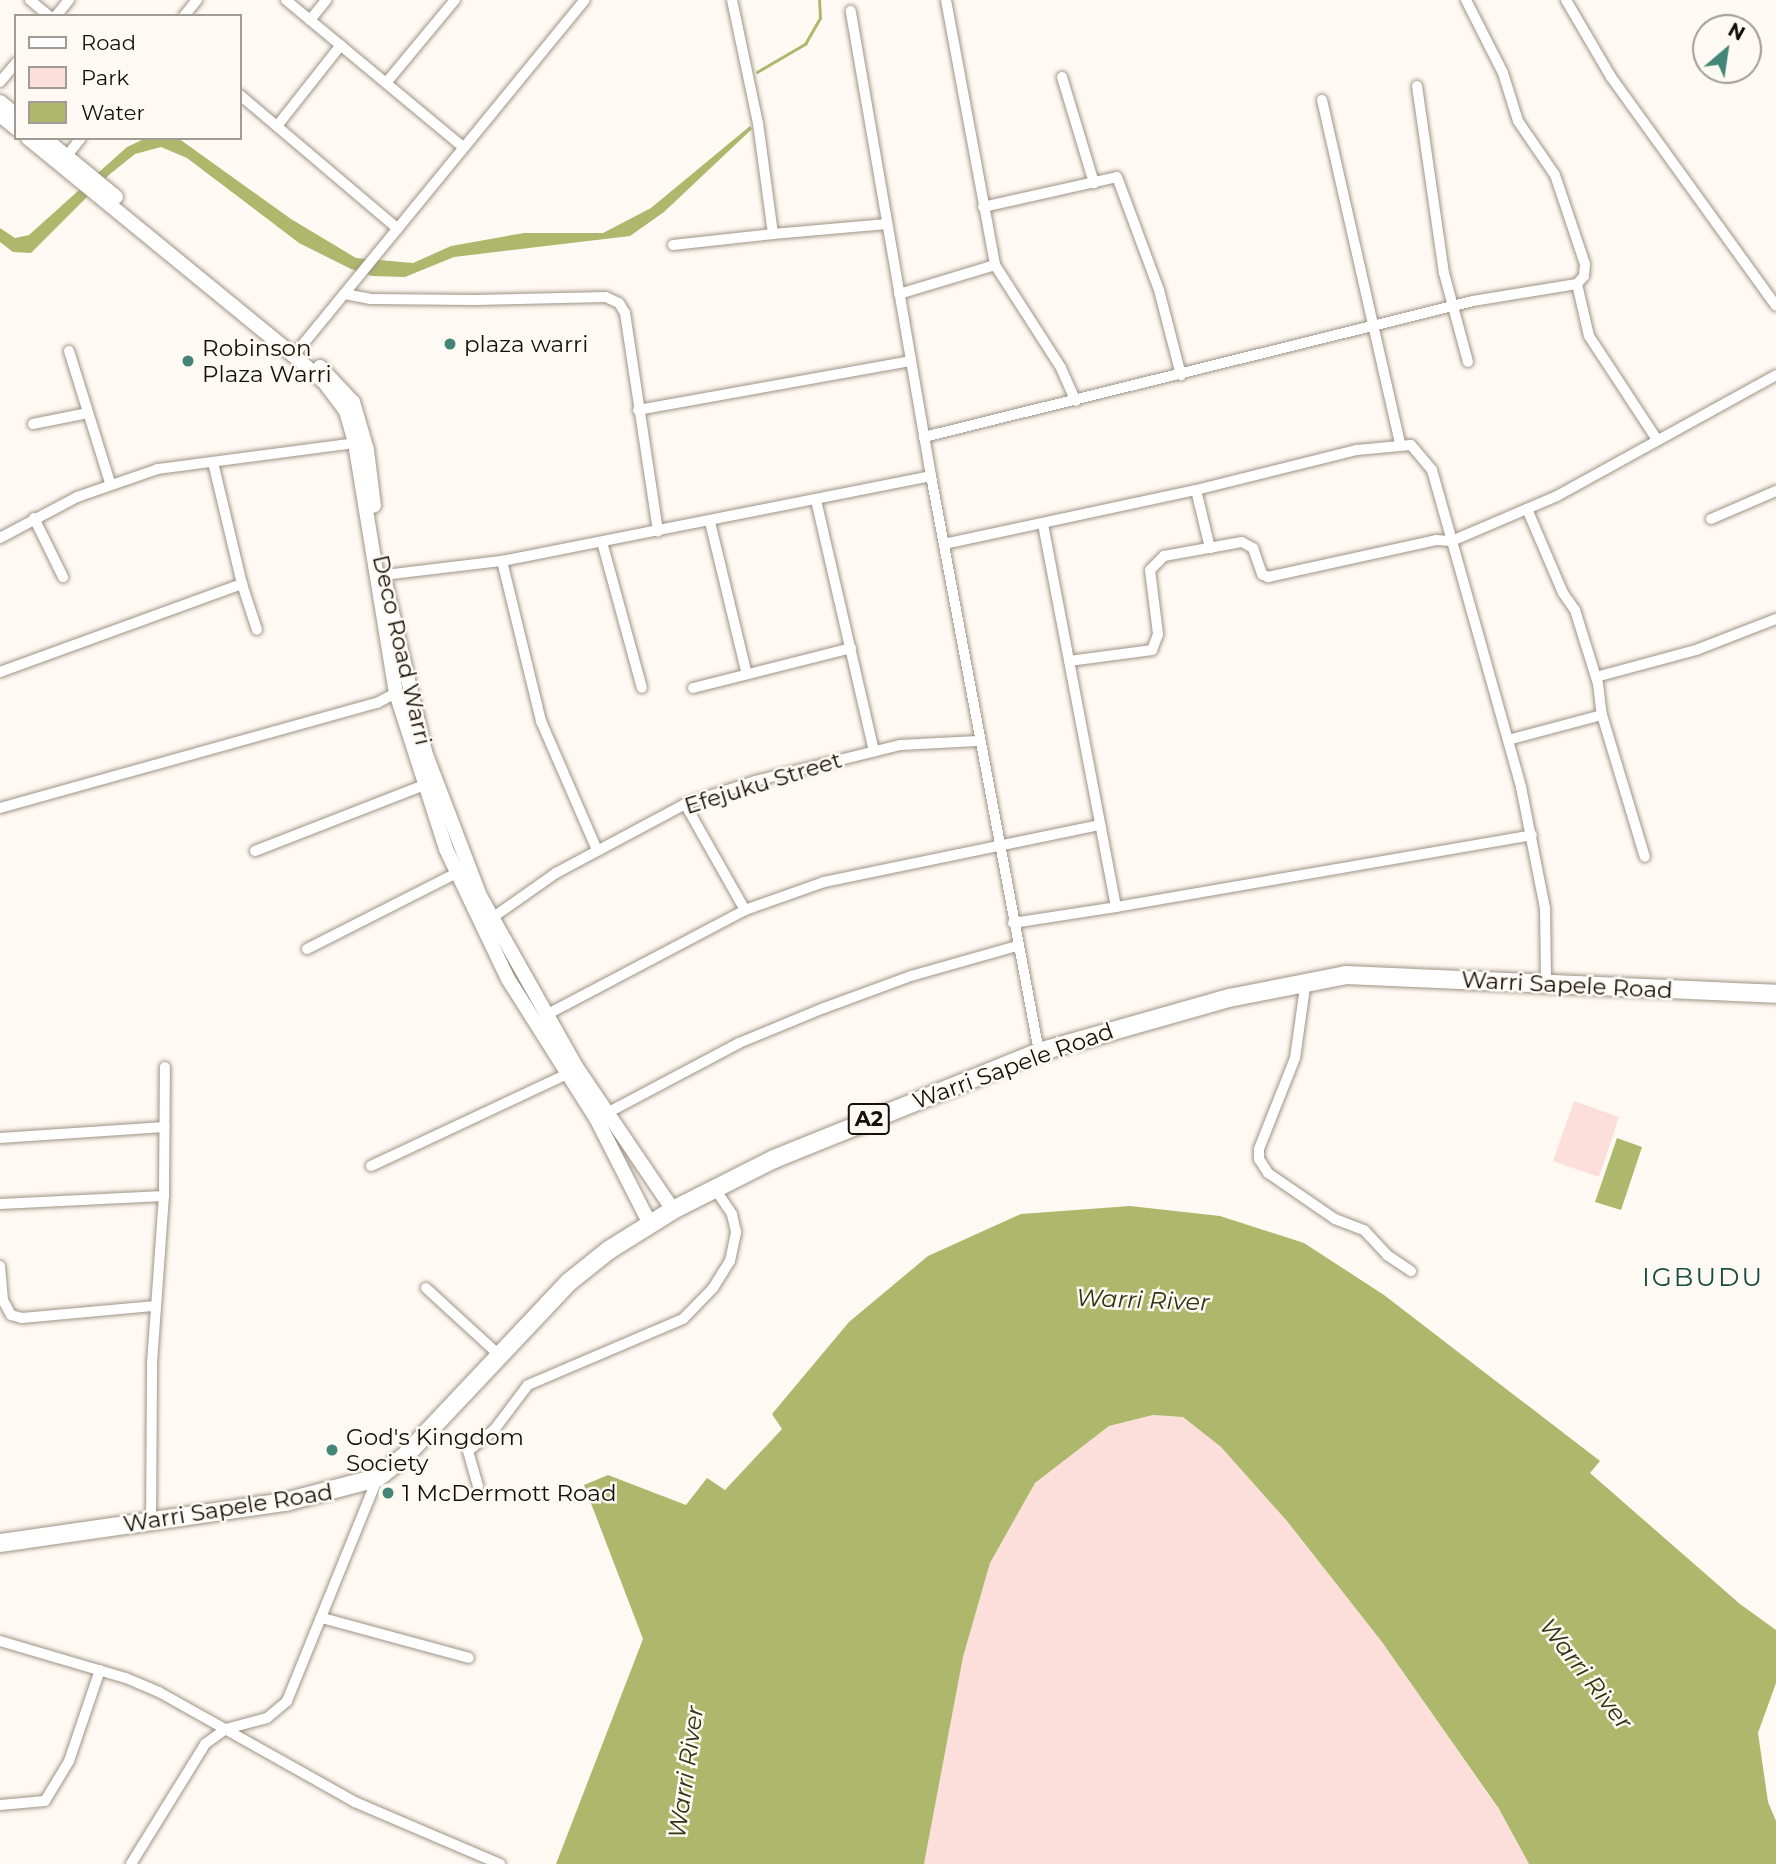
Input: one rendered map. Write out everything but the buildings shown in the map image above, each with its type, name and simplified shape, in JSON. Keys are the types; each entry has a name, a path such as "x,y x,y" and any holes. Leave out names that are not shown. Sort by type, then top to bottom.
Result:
{"highway":[{"name":"Warri Sapele Road","path":"0,1543 285,1502 377,1478 403,1458 498,1354 569,1282 650,1224 774,1159 1039,1052 1306,980 1346,975 1776,994"}],"main road":[{"path":"0,102 14,113"},
{"path":"0,115 14,126"},
{"path":"31,140 101,190"},
{"path":"46,140 80,173"},
{"name":"Deco Road Warri","path":"101,190 339,382 353,402 367,450 384,575 417,727 462,870 546,1015 607,1113 673,1210"},
{"name":"Deco Road Warri","path":"101,190 325,383 346,411 355,443 396,693 424,785 508,979 629,1175 650,1224"}],"street":[{"path":"30,0 47,14"},
{"path":"58,14 69,0"},
{"path":"186,14 197,0"},
{"path":"286,0 464,148"},
{"path":"310,20 326,0"},
{"path":"386,83 455,0"},
{"path":"299,349 585,0"},
{"path":"732,0 758,123 773,234"},
{"path":"946,0 964,84 995,265 1076,401"},
{"path":"1466,0 1503,73 1518,121 1555,175 1586,264 1577,284 1589,336 1656,438"},
{"path":"1566,0 1611,77 1776,306"},
{"path":"851,11 978,741 1039,1052"},
{"path":"276,126 341,45"},
{"path":"0,82 14,65"},
{"path":"1062,76 1094,183"},
{"path":"1417,86 1451,307 1468,362"},
{"path":"242,96 398,229"},
{"path":"1322,100 1400,444"},
{"path":"66,157 79,140"},
{"path":"983,207 1094,183 1113,176 1122,184 1159,290 1181,375"},
{"path":"673,245 887,224"},
{"path":"899,294 995,265"},
{"path":"924,437 1451,307 1577,284"},
{"path":"345,294 449,300 612,298 625,313 658,532"},
{"path":"69,351 110,484"},
{"path":"638,410 911,361"},
{"path":"1069,661 1152,650 1158,634 1150,570 1164,556 1242,542 1253,548 1262,575 1268,577 1436,540 1452,541 1527,509 1776,374"},
{"path":"33,424 88,413"},
{"path":"0,538 34,518 110,484 158,470 355,443"},
{"path":"944,544 1196,490 1357,450 1411,445 1423,455 1432,470 1532,835 1545,908 1546,983"},
{"path":"213,462 242,584 257,630"},
{"path":"384,575 502,561 710,522 931,476"},
{"path":"1196,490 1210,548"},
{"path":"1711,519 1776,491"},
{"path":"816,500 874,751"},
{"path":"1527,509 1563,593 1575,610 1596,677 1602,715 1645,857"},
{"path":"34,518 63,577"},
{"path":"710,522 746,671"},
{"path":"1043,524 1116,908"},
{"path":"602,542 642,688"},
{"path":"502,561 541,721 597,849"},
{"path":"0,671 242,584"},
{"path":"1596,677 1696,650 1776,619"},
{"path":"693,688 746,671 851,648"},
{"path":"0,808 377,703 396,693"},
{"path":"1508,740 1602,715"},
{"name":"Efejuku Street","path":"492,918 597,849 685,804 755,781 900,745 978,741"},
{"path":"255,851 424,785"},
{"path":"685,804 745,910"},
{"path":"546,1015 745,910 824,882 1100,825"},
{"path":"1013,923 1116,908 1532,835"},
{"path":"307,949 462,870"},
{"path":"607,1113 739,1043 824,1008 911,976 1017,946"},
{"path":"1306,980 1295,1058 1262,1139 1259,1160 1268,1173 1335,1219 1364,1230 1387,1255 1410,1271"},
{"path":"151,1520 155,1306 164,1196 165,1067"},
{"path":"371,1167 567,1074"},
{"path":"0,1138 165,1127"},
{"path":"478,1486 468,1451 494,1430 528,1385 683,1319 713,1288 730,1261 736,1232 732,1213 716,1190"},
{"path":"0,1204 164,1196"},
{"path":"0,1266 3,1300 11,1315 22,1318 155,1306"},
{"path":"426,1288 498,1354"},
{"path":"131,1864 194,1759 226,1729 267,1718 286,1701 377,1478"},
{"path":"322,1618 469,1658"},
{"path":"0,1641 100,1670 202,1712 226,1729 355,1802 500,1864"},
{"path":"0,1805 45,1801 69,1761 100,1670"}],"green space":[{"path":"1574,1101 1619,1117 1599,1177 1553,1161"},
{"path":"1153,1415 1183,1417 1221,1447 1287,1521 1382,1642 1499,1810 1529,1864 924,1864 963,1657 990,1563 1035,1483 1109,1426"}],"water":[{"path":"750,126 752,129 664,212 630,236 454,257 405,277 372,276 351,269 299,243 187,158 161,147 135,154 110,174 31,253 13,252 0,242 0,228 15,238 29,235 127,147 142,140 181,140 291,219 356,258 413,263 451,246 524,233 603,233 651,208"},
{"path":"1617,1138 1642,1147 1621,1210 1595,1202"},
{"name":"Warri River","path":"1130,1206 1220,1216 1304,1243 1384,1295 1600,1461 1590,1473 1740,1604 1776,1630 1776,1864 1529,1864 1499,1809 1382,1642 1287,1521 1221,1447 1183,1417 1153,1415 1109,1426 1035,1483 990,1563 963,1657 924,1864 556,1864 643,1639 584,1485 608,1475 686,1505 707,1478 725,1490 782,1429 772,1414 849,1322 928,1256 1021,1214"}],"pier":[{"path":"1776,1683 1776,1821 1768,1802 1758,1733"}],"waterway":[{"path":"757,72 805,44 820,18 819,0"}],"place":[{"name":"plaza warri","path":"450,344"},
{"name":"Robinson Plaza Warri","path":"188,361"},
{"name":"God's Kingdom Society","path":"332,1450"},
{"name":"1 McDermott Road","path":"388,1493"}],"district":[{"name":"IGBUDU","path":"1703,1278"}]}
